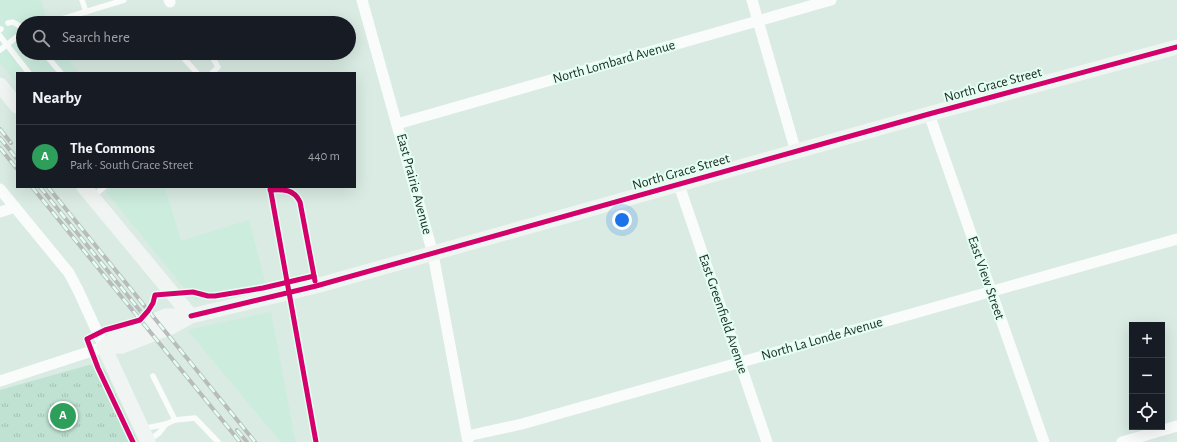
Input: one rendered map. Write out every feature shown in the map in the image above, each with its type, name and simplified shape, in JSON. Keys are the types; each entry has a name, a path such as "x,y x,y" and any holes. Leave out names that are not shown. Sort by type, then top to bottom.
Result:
{"street":[{"name":"East Prairie Avenue","path":"362,0 433,254 467,439"},
{"path":"752,0 796,152"},
{"name":"North Lombard Avenue","path":"397,124 831,0"},
{"name":"North Grace Street","path":"104,346 117,336 166,316 191,316 316,286 929,114 1177,47"},
{"path":"0,85 16,105"},
{"name":"East View Street","path":"929,114 1044,442"},
{"name":"East Greenfield Avenue","path":"679,185 767,442"},
{"path":"0,189 69,273 146,438"},
{"path":"88,192 191,316"},
{"path":"0,212 15,207"},
{"name":"North La Londe Avenue","path":"467,439 1177,239"},
{"path":"0,381 104,346"},
{"path":"1122,442 1177,426"}],"lane":[{"path":"82,0 86,12"},
{"path":"73,16 124,0"},
{"path":"8,23 13,22 16,24"},
{"path":"0,36 16,57"},
{"path":"0,50 16,37"},
{"path":"18,60 28,72"},
{"path":"50,60 59,72"},
{"path":"185,60 196,72"},
{"path":"213,72 218,67 214,60"},
{"path":"88,192 101,188"},
{"path":"153,376 175,420"},
{"path":"146,438 166,424 175,420 195,418 218,442"},
{"path":"146,438 159,433 166,424"}],"shaded area":[{"path":"0,0 41,0 46,16 16,16 16,60 69,60 78,72 16,72 16,82 0,63"},
{"path":"111,188 165,188 181,241 249,220 266,286 194,300 106,192"},
{"path":"271,312 296,442 281,442 188,331"}],"green space":[{"path":"89,365 100,366 104,369 138,442 0,442 0,390"}],"railway":[{"path":"0,129 11,143"},
{"path":"0,138 16,158"},
{"path":"0,148 16,168"},
{"path":"33,188 240,442"},
{"path":"41,188 141,312"},
{"path":"49,188 255,442"},
{"path":"237,430 247,442"}],"cycle path":[{"path":"191,316 316,286 929,114 1177,47"},
{"path":"270,188 316,442"},
{"path":"270,190 291,192 295,194 300,202 315,281"},
{"path":"133,442 98,368 87,339 105,330 140,320 153,303 155,295 193,292 208,296 215,296 263,288 314,276"}],"place":[{"name":"The Commons","path":"63,416"}]}
